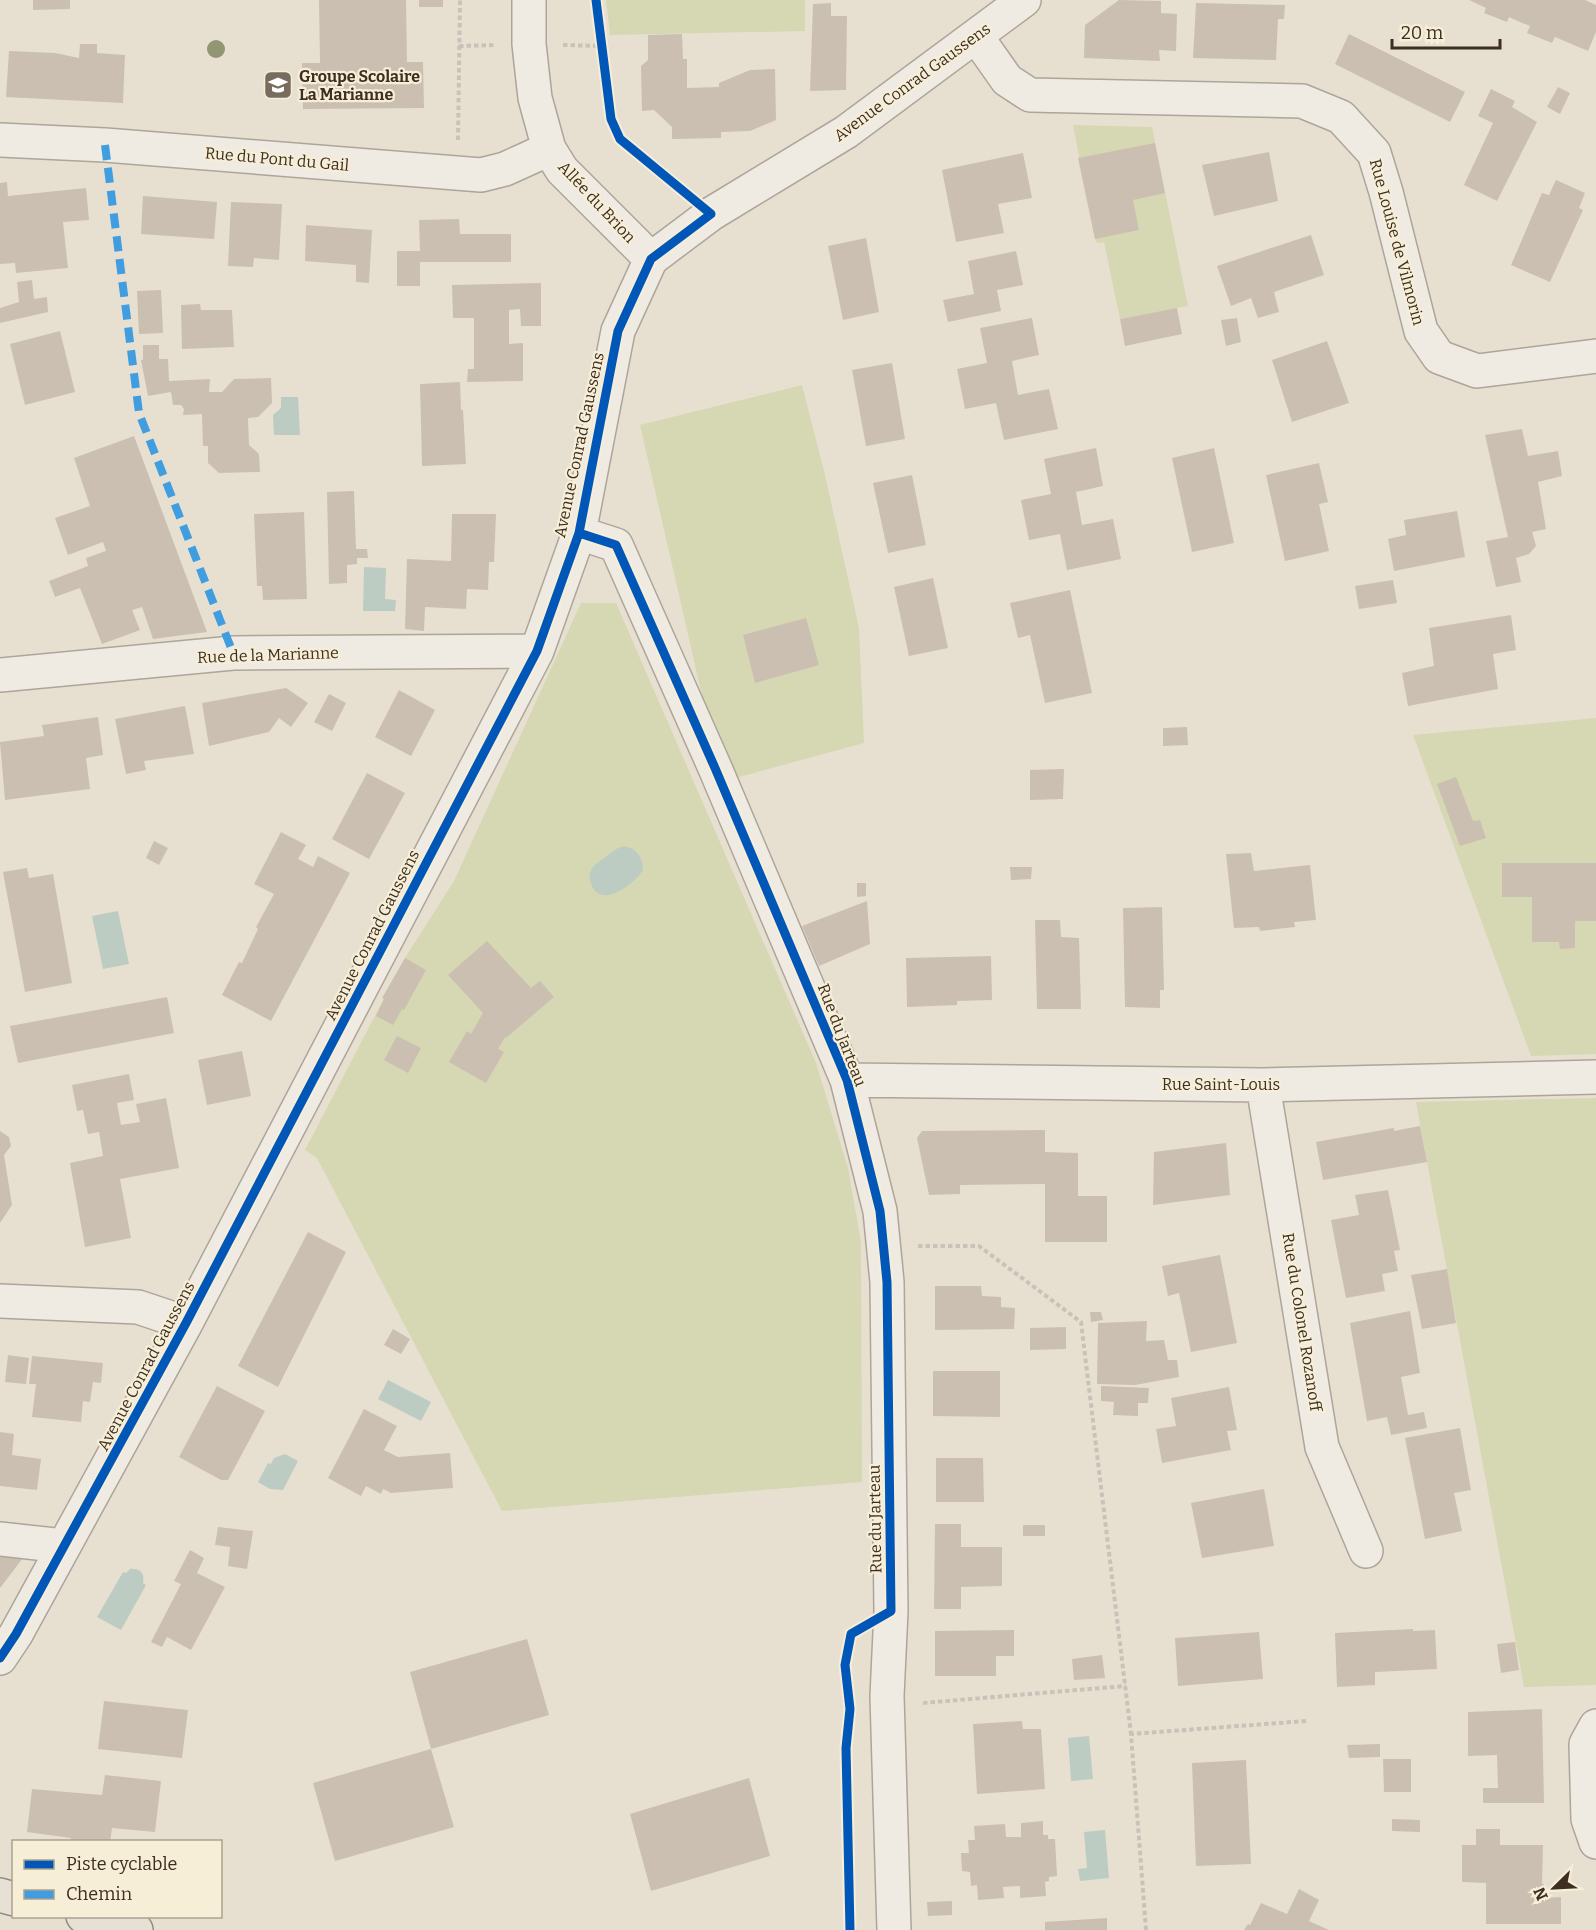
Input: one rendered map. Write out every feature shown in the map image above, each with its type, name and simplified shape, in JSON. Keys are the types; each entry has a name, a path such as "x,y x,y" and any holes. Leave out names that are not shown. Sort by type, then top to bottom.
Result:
{"main road":[{"path":"87,1918 136,1930"}],"street":[{"name":"Allée du Brion","path":"529,0 529,44 535,98 549,149 562,170 651,259"},
{"name":"Avenue Conrad Gaussens","path":"0,1658 16,1634 186,1323 537,651 579,533 618,331 651,259 711,214 846,132 1024,0"},
{"name":"Rue Louise de Vilmorin","path":"976,36 1007,80 1030,95 1302,101 1341,117 1374,153 1421,331 1439,357 1477,371 1596,356"},
{"name":"Rue du Pont du Gail","path":"0,140 105,145 481,175 505,169 549,149"},
{"name":"Rue du Jarteau","path":"579,533 616,545 715,768 846,1080 880,1211 887,1282 891,1611 887,1696 894,1930"},
{"name":"Rue de la Marianne","path":"0,675 233,653 537,651"},
{"name":"Rue Saint-Louis","path":"846,1080 1263,1085 1596,1077"},
{"name":"Rue du Colonel Rozanoff","path":"1263,1085 1322,1447 1366,1551"},
{"path":"0,1301 138,1306 186,1323"},
{"path":"0,1539 64,1546"},
{"path":"1596,1726 1586,1744 1588,1819 1596,1842"}],"path":[{"path":"458,173 460,0"},
{"path":"600,35 603,57"},
{"path":"884,1246 979,1246 1081,1322 1131,1734 1146,1930"},
{"path":"887,1696 911,1704 1125,1686"},
{"path":"1131,1734 1306,1721"}],"green space":[{"path":"606,0 805,0 805,31 610,35"},
{"path":"1073,125 1152,127 1188,306 1120,319 1104,242 1097,243 1095,239"},
{"path":"802,385 825,475 859,628 864,743 735,778 706,713 640,425"},
{"path":"581,603 616,603 816,1063 848,1168 861,1242 862,1482 502,1511 317,1158 305,1150 405,958 454,881"},
{"path":"1596,718 1596,1054 1531,1056 1413,735"},
{"path":"1596,1098 1596,1685 1524,1687 1416,1102"}],"shaded area":[{"path":"281,397 298,397 300,435 274,435 273,415 281,408"},
{"path":"364,567 386,568 385,599 396,600 395,611 363,611"},
{"path":"624,846 633,849 639,855 643,870 624,889 607,895 600,894 594,889 590,880 591,870 611,853"},
{"path":"118,911 129,964 103,969 92,916"},
{"path":"388,1380 431,1402 421,1421 378,1399"},
{"path":"285,1454 298,1461 283,1490 270,1489 258,1482 268,1463 271,1464 274,1458"},
{"path":"130,1569 137,1569 141,1572 143,1583 146,1585 121,1630 97,1617 123,1572 126,1573"},
{"path":"1089,1736 1093,1779 1071,1781 1068,1738"},
{"path":"1105,1830 1109,1878 1080,1881 1078,1869 1087,1868 1084,1832"}],"building":[{"path":"33,0 70,0 70,9 33,10"},
{"path":"319,0 406,0 407,62 423,62 424,108 303,109 302,63 320,63"},
{"path":"419,0 443,0 443,7 419,7"},
{"path":"1119,0 1161,1 1161,13 1177,14 1176,51 1159,50 1160,61 1084,58 1085,25"},
{"path":"1469,0 1585,0 1596,5 1596,32 1588,51 1555,37 1552,43 1527,33 1530,26 1509,17 1507,22 1484,13 1486,8"},
{"path":"831,3 831,16 847,16 846,90 810,91 813,4"},
{"path":"1196,3 1285,5 1284,19 1278,19 1276,60 1193,58"},
{"path":"682,34 683,59 687,59 687,88 719,87 719,83 750,70 775,69 776,120 750,131 721,132 721,138 672,139 672,127 654,110 642,111 641,66 648,60 648,35"},
{"path":"1349,34 1465,92 1450,122 1335,64"},
{"path":"80,44 97,44 97,53 125,55 123,103 6,97 9,51 55,53 79,58"},
{"path":"1558,87 1570,93 1560,114 1547,107"},
{"path":"1491,89 1515,101 1512,107 1537,122 1497,201 1464,185 1493,123 1478,116"},
{"path":"1155,143 1165,193 1133,200 1139,230 1095,239 1078,158"},
{"path":"1269,152 1278,201 1214,216 1202,165"},
{"path":"1023,153 1032,198 998,204 1004,233 956,242 942,170"},
{"path":"1556,180 1585,193 1579,208 1583,210 1550,282 1511,265 1542,193 1549,195"},
{"path":"7,182 8,196 86,188 89,220 63,222 68,268 16,273 15,263 0,264 0,183"},
{"path":"143,196 217,202 214,239 141,234"},
{"path":"231,202 282,204 279,260 254,258 253,267 228,266"},
{"path":"459,219 460,234 511,234 511,262 420,262 420,286 397,286 397,251 420,251 419,220"},
{"path":"306,225 372,230 369,283 356,282 356,265 305,261"},
{"path":"1311,235 1324,275 1274,292 1279,312 1258,318 1251,298 1231,306 1217,266"},
{"path":"866,238 879,312 843,320 828,246"},
{"path":"1016,251 1023,285 997,290 1001,311 948,322 943,300 974,294 968,261"},
{"path":"32,280 34,299 47,297 48,312 0,323 0,308 19,302 17,282"},
{"path":"541,283 541,326 521,326 520,309 509,310 509,344 523,343 523,381 467,382 468,369 474,369 474,318 453,318 452,285"},
{"path":"161,290 163,333 139,334 137,291"},
{"path":"200,304 201,310 232,310 234,347 182,349 181,305"},
{"path":"1177,308 1182,334 1125,346 1120,319"},
{"path":"1032,318 1039,355 1012,361 1018,395 1049,389 1058,429 1004,440 996,403 965,409 957,369 987,363 980,328"},
{"path":"1237,318 1241,342 1226,346 1221,320"},
{"path":"60,331 75,392 25,405 10,344"},
{"path":"1327,341 1349,403 1292,422 1272,360"},
{"path":"143,345 159,345 159,359 168,359 169,381 210,379 209,392 222,392 234,379 271,378 272,403 258,417 248,418 249,445 259,454 260,472 219,473 208,463 208,446 203,446 202,414 183,415 184,409 181,405 173,405 171,392 148,396 141,360 143,360"},
{"path":"892,363 905,439 866,446 852,370"},
{"path":"460,382 466,464 422,466 420,384"},
{"path":"1522,429 1528,456 1558,451 1562,476 1538,482 1546,529 1532,532 1536,546 1529,554 1516,558 1521,582 1496,587 1486,541 1508,537 1485,435"},
{"path":"134,436 207,632 153,639 142,607 132,610 140,630 102,644 80,588 55,597 49,581 88,566 86,558 106,551 103,542 68,555 55,518 90,506 74,458"},
{"path":"1096,448 1103,486 1076,492 1082,525 1113,519 1121,559 1067,570 1060,534 1029,540 1021,500 1051,494 1044,459"},
{"path":"1214,448 1234,543 1192,552 1172,458"},
{"path":"1319,463 1328,502 1319,504 1329,551 1285,561 1266,475"},
{"path":"912,475 926,545 888,553 873,483"},
{"path":"354,491 356,549 367,549 368,558 357,558 357,564 347,565 347,583 329,584 327,492"},
{"path":"1457,511 1465,557 1394,571 1388,539 1406,535 1404,520"},
{"path":"304,512 307,599 263,600 262,586 257,586 254,514"},
{"path":"452,514 496,514 494,562 489,562 488,590 467,589 466,609 425,607 424,631 405,629 407,559 451,561"},
{"path":"933,578 948,648 909,656 894,587"},
{"path":"1393,580 1397,603 1359,609 1355,586"},
{"path":"1070,590 1092,693 1045,703 1030,635 1018,638 1010,603"},
{"path":"1511,615 1516,650 1493,654 1498,689 1408,706 1402,673 1434,666 1429,628"},
{"path":"806,618 819,665 755,683 743,635"},
{"path":"286,688 308,703 291,727 279,718 269,732 209,746 202,703"},
{"path":"399,690 435,710 411,756 375,737"},
{"path":"329,694 346,703 332,731 314,722"},
{"path":"185,706 194,754 144,761 146,770 126,774 115,719"},
{"path":"98,717 103,755 86,758 90,789 5,800 0,742 44,736 42,725"},
{"path":"1187,727 1188,745 1163,746 1163,728"},
{"path":"1064,769 1063,799 1030,800 1030,770"},
{"path":"367,773 405,793 369,859 332,839"},
{"path":"1456,777 1473,821 1480,820 1486,838 1460,846 1437,784"},
{"path":"281,832 306,845 298,859 313,867 318,856 350,873 271,1021 222,995 239,962 242,963 258,929 256,927 274,894 254,884"},
{"path":"154,841 168,848 159,865 146,858"},
{"path":"1251,853 1254,871 1310,865 1316,920 1294,922 1295,927 1260,931 1259,927 1234,928 1226,854"},
{"path":"1502,863 1596,863 1596,921 1575,921 1575,948 1560,949 1559,942 1532,942 1532,897 1502,897"},
{"path":"1010,867 1032,867 1031,879 1011,880"},
{"path":"27,868 29,878 53,874 72,983 25,992 3,872"},
{"path":"857,883 866,883 866,896 857,897"},
{"path":"867,901 870,944 819,966 802,926"},
{"path":"1162,907 1164,990 1160,990 1160,1008 1125,1007 1123,908"},
{"path":"1035,920 1060,920 1061,937 1079,938 1081,1009 1037,1009"},
{"path":"487,941 531,988 540,981 554,997 505,1037 498,1049 504,1052 486,1083 449,1062 467,1031 471,1034 483,1013 448,975"},
{"path":"991,956 992,1000 957,1001 957,1005 907,1007 906,958"},
{"path":"405,958 426,970 393,1025 376,1016 384,999 382,998"},
{"path":"167,997 174,1033 18,1063 10,1026"},
{"path":"397,1036 421,1048 408,1073 384,1060"},
{"path":"242,1051 251,1096 207,1105 198,1060"},
{"path":"129,1074 134,1100 117,1103 121,1125 140,1122 136,1104 166,1098 179,1168 120,1179 131,1238 85,1247 70,1163 103,1156 99,1132 88,1134 83,1110 77,1111 72,1085"},
{"path":"1420,1126 1427,1162 1323,1180 1316,1142 1394,1128 1394,1131"},
{"path":"1045,1130 1045,1152 1078,1153 1078,1196 1107,1196 1107,1242 1045,1242 1045,1184 960,1185 960,1194 929,1195 917,1138 922,1131"},
{"path":"0,1131 9,1137 11,1146 4,1155 12,1205 0,1223"},
{"path":"1226,1143 1230,1195 1153,1205 1154,1152"},
{"path":"1388,1190 1400,1250 1394,1251 1398,1271 1382,1274 1385,1291 1346,1298 1331,1220 1359,1215 1355,1195"},
{"path":"308,1232 346,1252 278,1387 238,1366"},
{"path":"1220,1255 1237,1343 1191,1352 1179,1293 1168,1296 1162,1266"},
{"path":"1447,1269 1456,1323 1422,1329 1411,1275"},
{"path":"935,1286 981,1286 982,1296 1001,1297 1001,1307 1015,1308 1014,1329 935,1330"},
{"path":"1410,1311 1420,1373 1401,1377 1408,1415 1424,1412 1427,1428 1391,1435 1387,1417 1367,1421 1350,1323"},
{"path":"1090,1312 1101,1312 1103,1320 1091,1322"},
{"path":"1147,1321 1146,1341 1164,1340 1168,1360 1177,1360 1179,1377 1135,1385 1097,1384 1098,1323"},
{"path":"1066,1327 1066,1349 1030,1350 1030,1328"},
{"path":"393,1329 410,1339 401,1354 384,1345"},
{"path":"8,1355 29,1358 26,1384 5,1382"},
{"path":"32,1356 103,1363 101,1383 93,1382 90,1402 83,1401 81,1422 32,1417 36,1384 29,1384"},
{"path":"933,1371 1000,1371 1000,1417 933,1416"},
{"path":"217,1386 265,1411 228,1480 221,1480 179,1457"},
{"path":"1101,1386 1149,1388 1148,1403 1138,1403 1138,1416 1113,1415 1114,1402 1101,1401"},
{"path":"1229,1387 1237,1430 1227,1431 1231,1450 1162,1463 1156,1429 1176,1426 1171,1398"},
{"path":"364,1409 397,1426 384,1450 398,1457 450,1453 453,1488 391,1493 383,1489 381,1494 366,1486 361,1496 328,1478"},
{"path":"1460,1428 1471,1490 1454,1493 1462,1531 1425,1539 1405,1438"},
{"path":"0,1432 14,1434 12,1455 41,1459 37,1490 0,1486"},
{"path":"936,1458 983,1458 984,1502 936,1502"},
{"path":"1264,1489 1274,1546 1202,1558 1191,1503"},
{"path":"935,1524 961,1524 961,1547 1002,1547 1002,1586 961,1587 961,1609 934,1609"},
{"path":"1023,1525 1045,1525 1045,1536 1023,1536"},
{"path":"218,1527 253,1531 247,1569 228,1566 230,1547 215,1545"},
{"path":"190,1550 204,1558 197,1573 225,1587 191,1650 167,1637 162,1647 151,1642 181,1584 174,1581"},
{"path":"0,1555 23,1558 0,1588"},
{"path":"1413,1629 1413,1631 1435,1630 1437,1669 1375,1672 1375,1685 1337,1687 1335,1633"},
{"path":"1014,1630 1014,1656 996,1656 996,1676 935,1676 935,1631"},
{"path":"1259,1632 1263,1679 1178,1686 1175,1638"},
{"path":"527,1639 549,1715 431,1749 410,1672"},
{"path":"1515,1642 1519,1670 1501,1673 1497,1644"},
{"path":"1102,1655 1105,1678 1074,1680 1072,1659"},
{"path":"104,1701 188,1710 182,1758 98,1749"},
{"path":"1542,1709 1544,1803 1483,1803 1483,1788 1498,1788 1497,1755 1468,1756 1468,1712"},
{"path":"1022,1721 1023,1729 1041,1729 1045,1789 977,1794 973,1724"},
{"path":"1380,1744 1380,1757 1349,1758 1347,1745"},
{"path":"431,1749 454,1827 335,1861 313,1783"},
{"path":"1383,1759 1411,1759 1411,1792 1384,1792"},
{"path":"1246,1760 1251,1864 1196,1866 1192,1763"},
{"path":"105,1775 161,1781 155,1832 112,1828 110,1840 71,1840 71,1838 27,1832 32,1789 102,1795"},
{"path":"749,1778 770,1856 651,1891 630,1814"},
{"path":"1392,1819 1420,1820 1420,1832 1392,1831"},
{"path":"1043,1821 1043,1835 1048,1835 1048,1839 1055,1839 1057,1876 1049,1877 1049,1881 1045,1882 1046,1896 1020,1898 1020,1886 1003,1887 1004,1898 978,1900 977,1885 971,1886 970,1872 962,1871 961,1853 969,1853 968,1840 975,1840 974,1826 1005,1824 1006,1837 1021,1837 1021,1823"},
{"path":"1476,1829 1500,1829 1500,1845 1543,1845 1544,1898 1561,1897 1561,1924 1486,1924 1486,1883 1462,1882 1462,1845 1476,1845"},
{"path":"1299,1889 1319,1900 1309,1921 1329,1930 1244,1930 1248,1924 1250,1925 1261,1903 1287,1914"},
{"path":"952,1901 952,1915 928,1916 927,1902"},
{"path":"1107,1918 1107,1930 1045,1930 1045,1922"}],"marked path":[{"path":"105,145 139,413 233,653"}],"cycle path":[{"path":"0,1658 16,1634 186,1323 537,651 579,533 618,331 651,259 711,214 620,139 611,119 596,0"},
{"path":"579,533 616,545 715,768 847,1080 880,1211 887,1282 891,1611 851,1634 845,1665 850,1709 846,1748 850,1930"}],"place":[{"name":"Groupe Scolaire La Marianne","path":"278,85"}]}
